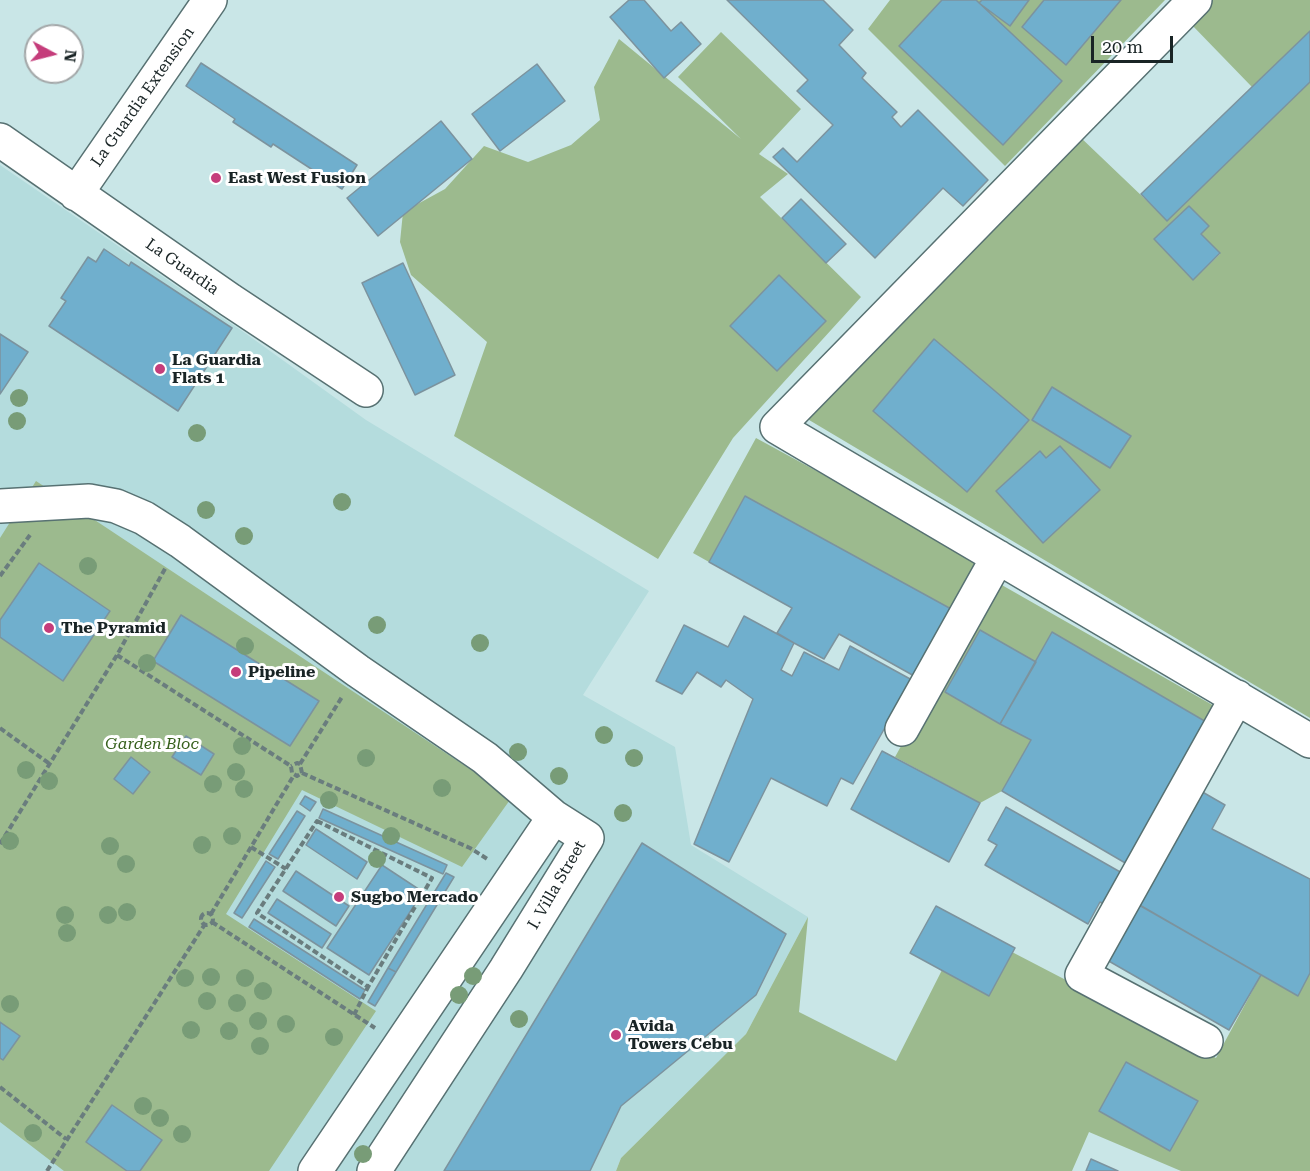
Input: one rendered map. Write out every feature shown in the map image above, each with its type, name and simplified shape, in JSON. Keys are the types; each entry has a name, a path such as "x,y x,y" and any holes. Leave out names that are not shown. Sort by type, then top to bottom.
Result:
{"street":[{"name":"La Guardia Extension","path":"76,194 210,0"},
{"path":"1195,0 777,427 1310,741"},
{"name":"La Guardia","path":"0,140 366,390"},
{"path":"0,506 88,501 116,506 144,518 180,541 358,671 485,758 554,817 315,1171"},
{"path":"902,729 998,557"},
{"path":"1206,1041 1082,975 1237,697"},
{"name":"I. Villa Street","path":"374,1171 588,838 554,817"},
{"path":"514,876 550,900"},
{"path":"401,1045 438,1073"}],"path":[{"path":"0,844 117,655 180,541"},
{"path":"117,655 291,766 294,775"},
{"path":"302,773 300,764 358,671"},
{"path":"0,728 50,764"},
{"path":"291,766 300,764"},
{"path":"294,775 302,773"},
{"path":"302,773 470,848 514,876"},
{"path":"212,922 211,914 294,775"},
{"path":"354,1015 432,878 317,821 257,913 368,987"},
{"path":"251,847 286,868"},
{"path":"205,924 202,922 202,915 211,914"},
{"path":"47,1171 205,924 212,922 401,1045"},
{"path":"0,1088 66,1139"}],"shaded area":[{"path":"0,165 245,333 366,420 649,591 583,695 675,747 691,845 808,917 746,1034 621,1158 616,1171 0,1171"}],"green space":[{"path":"890,0 1165,0 1005,166 868,29"},
{"path":"1213,0 1310,0 1310,31 1252,87 1190,23"},
{"path":"721,32 801,109 759,154 788,174 760,197 861,297 733,438 658,559 454,436 487,342 411,275 400,242 403,212 445,189 484,146 528,162 571,145 600,120 594,87 619,39 741,139 678,77"},
{"path":"1310,82 1310,718 799,414 1078,135 1167,220","holes":["1189,206 1208,226 1201,234 1220,254 1193,280 1154,239"]},
{"path":"756,438 982,561 953,610 745,496 709,562 693,553"},
{"name":"Garden Bloc","path":"36,481 512,797 462,867 302,790 226,914 376,1011 269,1171 64,1171 0,1122 0,538"},
{"path":"993,580 1216,707 1208,723 1052,633 1036,662 980,630 945,692 1031,740 1002,791 980,803 895,757"},
{"path":"808,917 799,1012 896,1061 942,970 989,996 1012,952 1216,1058 1261,975 1310,973 1310,1171 1181,1171 1089,1132 1072,1171 616,1171 621,1158 746,1034"}],"building":[{"path":"629,0 644,0 671,31 681,22 701,44 664,78 610,17"},
{"path":"727,0 823,0 853,30 839,45 866,73 862,78 897,112 892,117 901,127 918,110 988,180 963,206 943,188 875,258 773,157 783,148 797,162 833,125 797,91 808,80"},
{"path":"942,0 976,0 1062,81 1003,145 899,46"},
{"path":"982,0 1029,0 1010,26 979,3"},
{"path":"1044,0 1121,0 1066,65 1022,27"},
{"path":"1310,31 1310,82 1167,221 1141,194"},
{"path":"201,63 357,165 342,189 273,144 271,147 233,122 235,119 186,86"},
{"path":"537,64 565,101 500,151 472,114"},
{"path":"441,121 472,159 378,236 347,198"},
{"path":"801,199 846,244 826,263 782,218"},
{"path":"1189,206 1209,226 1201,234 1220,253 1193,280 1154,239"},
{"name":"La Guardia Flats 1","path":"104,249 129,266 131,262 232,328 178,411 49,326 66,301 61,298 88,257 96,262"},
{"path":"403,263 455,375 415,395 362,283"},
{"path":"779,275 826,321 777,371 730,326"},
{"path":"0,334 28,352 0,394"},
{"path":"934,339 1029,420 967,492 873,411"},
{"path":"1052,387 1131,436 1110,468 1032,420"},
{"path":"1060,446 1100,490 1043,543 996,491 1040,451 1046,458"},
{"path":"745,496 953,610 916,677 839,634 824,659 794,643 777,633 792,608 709,562"},
{"name":"The Pyramid","path":"39,563 110,611 63,681 0,637 0,620"},
{"path":"181,615 319,701 290,746 153,661"},
{"path":"744,616 794,643 781,670 792,676 804,652 839,670 850,646 912,680 853,784 841,778 827,806 771,778 729,862 694,844 753,699 726,680 721,687 697,672 682,694 656,681 684,625 728,647"},
{"path":"980,630 1036,662 1000,724 945,692"},
{"path":"1052,632 1208,723 1127,864 1002,791 1031,740 1000,724"},
{"path":"186,736 214,754 201,775 172,757"},
{"path":"882,751 980,803 949,862 851,809"},
{"path":"131,757 150,772 133,794 114,779"},
{"path":"1199,790 1225,805 1212,829 1310,879 1310,973 1298,996 1139,905"},
{"path":"305,796 316,802 310,811 300,804"},
{"path":"1006,807 1129,877 1112,908 1100,902 1088,924 985,865 997,845 988,840"},
{"path":"323,809 447,865 443,874 319,818"},
{"path":"297,811 305,816 278,859 269,854"},
{"path":"316,829 367,862 357,879 306,845"},
{"name":"Avida Towers Cebu","path":"642,843 786,934 756,995 621,1106 590,1171 444,1171"},
{"path":"266,861 275,867 242,918 234,913"},
{"path":"382,865 423,892 369,975 327,948"},
{"path":"296,871 349,906 336,926 283,891"},
{"path":"446,873 454,877 396,972 388,968"},
{"path":"277,899 331,934 322,948 268,913"},
{"path":"1131,900 1261,975 1229,1030 1100,956"},
{"path":"936,906 1015,948 989,996 910,953"},
{"path":"254,919 365,990 360,999 249,927"},
{"path":"388,968 396,972 375,1006 368,1002"},
{"path":"0,1022 20,1036 3,1060 0,1058"},
{"path":"1126,1062 1198,1101 1170,1151 1099,1111"},
{"path":"112,1105 162,1140 140,1171 127,1171 86,1142"},
{"path":"1091,1159 1118,1171 1086,1171"}],"place":[{"name":"East West Fusion","path":"216,178"},
{"name":"La Guardia Flats 1","path":"160,369"},
{"name":"The Pyramid","path":"49,628"},
{"name":"Pipeline","path":"236,672"},
{"name":"Sugbo Mercado","path":"339,897"},
{"name":"Avida Towers Cebu","path":"616,1035"}]}
